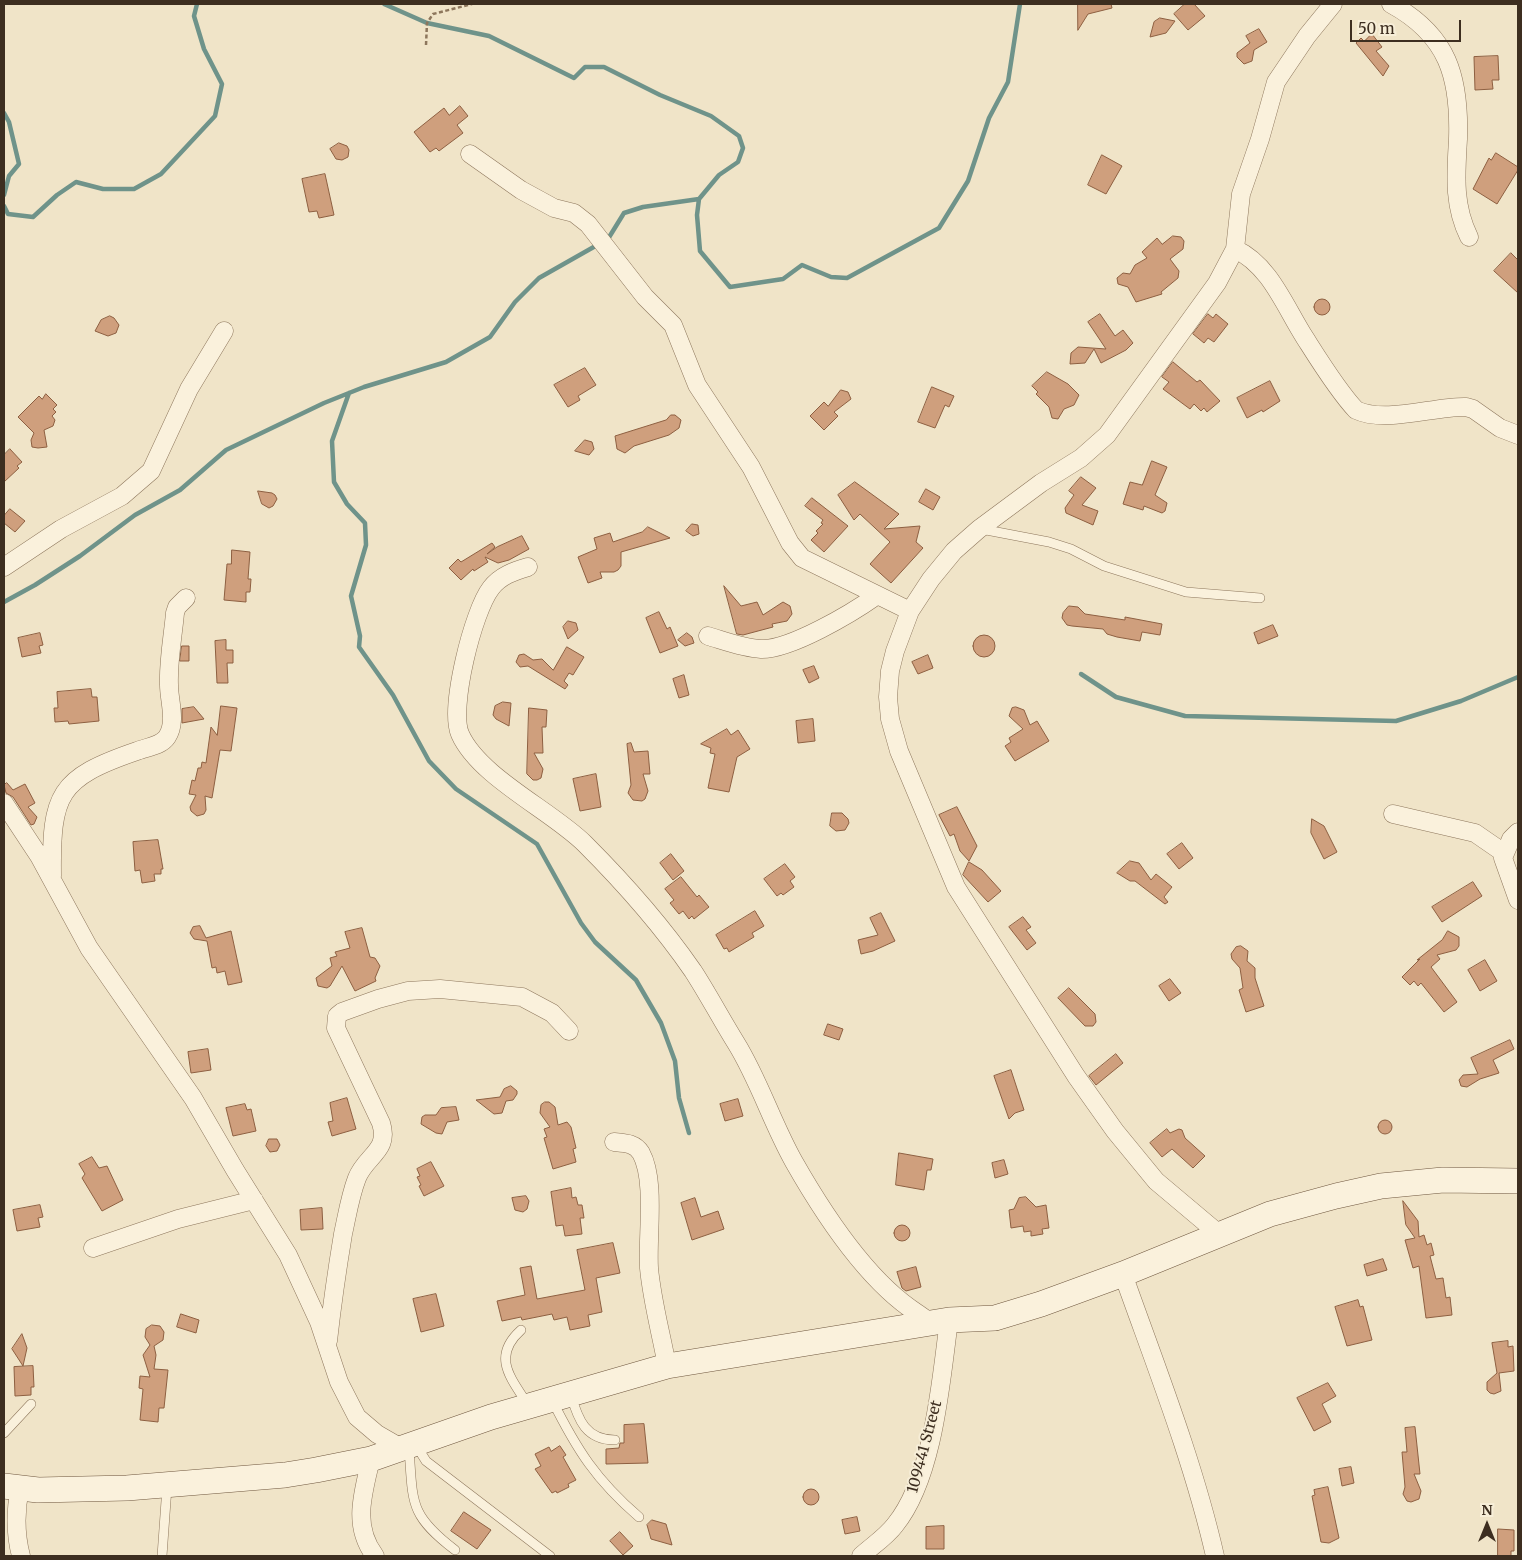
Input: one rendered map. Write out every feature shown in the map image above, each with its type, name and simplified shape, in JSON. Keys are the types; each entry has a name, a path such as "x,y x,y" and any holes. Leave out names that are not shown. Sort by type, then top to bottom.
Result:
{"street":[{"path":"1219,1234 1156,1181 1115,1131 1076,1076 956,887 910,780 890,719 888,697 890,670 910,611 931,579 954,551 979,529 1041,483 1081,458 1107,435 1217,283 1235,249 1241,194 1260,139 1276,82 1302,43 1333,4"},
{"path":"1391,4 1426,27 1446,55 1458,113 1456,196 1459,213 1469,237"},
{"path":"470,154 521,190 554,208 574,213 588,224 645,297 673,325 697,385 751,467 802,558 876,596 910,611"},
{"path":"1235,249 1255,261 1305,339 1356,410 1364,413 1386,414 1466,407 1473,409 1500,428 1518,435"},
{"path":"4,566 61,528 122,496 150,471 189,389 224,331"},
{"path":"528,567 500,579 490,589 478,614 464,661 458,702 457,719 459,732 463,740 478,759 506,784 582,842 609,870 675,947 693,972 745,1058 794,1162 857,1258 903,1304 929,1321 995,1318 1123,1274 1219,1234 1288,1209 1381,1186 1443,1180 1518,1181"},
{"path":"708,636 742,646 772,648 837,620 876,596"},
{"path":"52,879 51,835 54,813 71,784 91,769 154,746 164,741 168,736 172,719 169,685 175,613 177,607 186,598"},
{"path":"4,804 52,879 89,948 193,1098 288,1255 304,1286 339,1382 357,1417 377,1434 409,1447"},
{"path":"1393,814 1475,833 1504,853"},
{"path":"1518,832 1511,839 1504,853 1506,869 1518,900"},
{"path":"327,1346 334,1286 353,1188 364,1164 383,1144 384,1138 381,1123 336,1028 337,1016 342,1012 378,999 408,992 440,989 522,997 552,1013 568,1031"},
{"path":"614,1142 629,1143 637,1148 642,1155 646,1169 649,1190 649,1266 667,1366"},
{"path":"93,1248 178,1219 254,1200"},
{"path":"1123,1274 1206,1515 1215,1556"},
{"path":"21,1556 16,1538 17,1506 12,1487 38,1490 167,1485 285,1475 371,1459 491,1417 667,1366 949,1320"},
{"name":"109441 Street","path":"861,1556 895,1526 913,1495 928,1448 939,1397 949,1320"},
{"path":"371,1459 360,1520 364,1537 375,1556"},
{"path":"360,1556 364,1537"}],"lane":[{"path":"979,529 1049,542 1071,549 1104,566 1186,592 1260,598"},
{"path":"521,1330 506,1346 504,1359 508,1373 529,1406"},
{"path":"562,1397 581,1423 593,1435 604,1440 615,1440"},
{"path":"562,1397 580,1453 605,1485 638,1517"},
{"path":"4,1433 14,1425 31,1404"},
{"path":"409,1447 412,1486 418,1515 427,1527 455,1550"},
{"path":"409,1447 550,1556"},
{"path":"162,1556 167,1485"}],"path":[{"path":"426,45 427,23 433,14 472,4"}],"building":[{"path":"1078,4 1111,4 1112,8 1088,14 1078,30"},
{"path":"1185,4 1194,4 1205,16 1188,30 1174,14"},
{"path":"1160,18 1175,21 1166,33 1150,37 1154,22"},
{"path":"1259,29 1267,42 1254,50 1252,61 1244,64 1237,57 1237,53 1250,43 1246,36"},
{"path":"1372,34 1382,47 1376,51 1389,66 1383,76 1356,43 1361,38 1364,41"},
{"path":"1498,56 1499,80 1492,80 1493,89 1475,90 1474,57"},
{"path":"460,106 468,116 457,125 463,133 439,151 436,148 430,152 414,132 444,108 449,115"},
{"path":"339,143 347,146 349,150 348,157 342,160 336,159 330,149"},
{"path":"1496,153 1518,167 1497,204 1473,189 1489,158 1491,160"},
{"path":"1102,155 1122,166 1106,194 1088,185"},
{"path":"325,174 334,215 319,218 317,211 309,212 302,179"},
{"path":"1173,236 1181,237 1184,241 1183,249 1170,259 1179,271 1178,278 1161,292 1162,294 1136,302 1128,287 1118,284 1117,278 1123,273 1130,274 1135,265 1147,258 1142,252 1157,238 1162,244"},
{"path":"1511,253 1518,260 1518,293 1494,271"},
{"path":"1322,299 1330,307 1322,315 1314,307"},
{"path":"1100,314 1115,336 1123,330 1133,343 1126,350 1101,363 1094,349 1085,363 1070,364 1071,353 1078,347 1106,349 1088,322"},
{"path":"1208,314 1213,318 1216,314 1228,324 1214,342 1208,338 1204,343 1193,334"},
{"path":"110,316 119,325 116,333 108,336 95,331 101,320"},
{"path":"1173,362 1197,382 1200,380 1220,401 1207,412 1204,408 1201,411 1194,404 1190,409 1163,389 1169,382 1162,377"},
{"path":"585,368 596,385 578,396 580,400 568,407 554,385"},
{"path":"1047,372 1068,384 1079,395 1074,405 1064,409 1058,419 1052,418 1049,407 1036,394 1038,392 1032,386"},
{"path":"1270,381 1280,401 1263,412 1262,410 1247,418 1237,398"},
{"path":"932,387 954,396 949,407 945,405 935,428 918,422"},
{"path":"841,390 848,392 851,399 834,412 838,416 824,430 810,416 824,402 828,406"},
{"path":"46,394 57,405 53,409 56,412 52,416 55,420 53,426 44,430 47,447 32,447 31,440 34,433 18,417 39,396 42,399"},
{"path":"671,415 675,415 681,420 679,428 669,435 634,446 625,453 617,449 615,436 666,420"},
{"path":"585,440 592,442 594,449 589,455 575,451"},
{"path":"10,449 22,462 17,466 19,468 4,482 4,455"},
{"path":"1152,461 1167,467 1155,495 1167,503 1165,511 1162,513 1144,506 1143,510 1123,504 1130,482 1142,485"},
{"path":"1081,477 1096,488 1082,505 1098,511 1093,525 1066,513 1065,508 1074,495 1069,491"},
{"path":"855,482 899,514 884,529 920,526 916,542 923,548 891,583 870,564 890,542 860,514 854,520 838,495"},
{"path":"926,489 940,497 933,510 919,502"},
{"path":"258,491 275,495 277,499 273,506 269,508 262,504"},
{"path":"812,498 848,526 824,552 811,540 823,524 821,523 823,520 805,506"},
{"path":"10,509 25,521 15,532 4,523 4,516"},
{"path":"692,524 698,525 699,534 693,536 686,531"},
{"path":"648,527 670,538 621,552 621,566 618,570 614,572 600,572 602,578 588,583 578,557 597,549 594,538 610,533 613,542 642,532"},
{"path":"522,536 529,549 509,560 498,563 485,557 488,562 474,571 473,569 461,580 449,568 458,559 461,562 492,543 495,547 487,554 497,547"},
{"path":"232,550 250,552 248,579 251,579 250,592 246,592 246,602 224,600 227,564 231,564"},
{"path":"724,586 741,606 757,602 763,615 783,602 790,606 792,614 787,621 772,624 773,627 743,635 737,634"},
{"path":"1069,606 1078,607 1085,614 1125,620 1125,617 1162,624 1160,635 1142,632 1140,641 1107,634 1103,629 1067,625 1062,618 1063,613"},
{"path":"659,612 667,629 670,627 678,646 660,653 646,618"},
{"path":"568,621 576,623 578,630 568,639 563,627"},
{"path":"1273,625 1278,636 1258,644 1254,633"},
{"path":"40,633 43,645 39,646 41,653 22,657 18,638"},
{"path":"687,633 692,637 694,643 685,646 678,640"},
{"path":"984,635 992,638 995,646 992,654 984,657 976,654 973,646 976,638"},
{"path":"226,640 226,650 233,650 233,663 227,663 228,683 217,683 215,641"},
{"path":"182,646 189,646 189,661 180,661"},
{"path":"567,647 584,657 573,675 569,673 564,681 568,685 565,689 528,666 520,667 516,662 519,655 524,654 533,660 542,659 553,670"},
{"path":"928,655 933,668 918,674 912,662"},
{"path":"814,666 819,678 809,683 803,670"},
{"path":"684,675 689,695 679,698 673,679"},
{"path":"91,689 92,697 97,697 99,721 69,724 68,721 55,722 54,708 58,708 57,692"},
{"path":"503,702 511,703 509,726 496,719 493,715 495,706"},
{"path":"221,706 237,708 231,751 220,750 212,798 205,796 206,810 204,814 197,816 191,811 190,807 196,795 189,794 192,780 195,781 198,768 201,768 202,762 206,763 211,727 217,735"},
{"path":"194,707 204,719 182,723 182,709"},
{"path":"1016,707 1024,710 1030,725 1037,721 1049,741 1015,761 1005,746 1011,742 1009,738 1023,729 1009,716 1012,708"},
{"path":"529,708 547,710 546,727 542,727 543,753 534,753 543,769 541,778 537,780 533,780 527,774"},
{"path":"813,719 815,741 798,743 796,721"},
{"path":"727,729 731,735 738,730 750,749 737,757 729,792 708,788 715,754 710,753 711,748 701,744"},
{"path":"631,743 634,752 648,751 650,774 643,774 648,791 645,799 642,801 633,800 628,793 631,785 627,744"},
{"path":"596,774 601,807 580,811 573,779"},
{"path":"7,783 13,790 25,784 35,803 28,807 37,817 34,824 31,825 13,797 6,793 4,785"},
{"path":"957,807 977,846 969,861 960,851 954,834 950,836 939,815"},
{"path":"832,813 842,813 848,819 849,823 845,830 836,831 830,826"},
{"path":"1312,819 1324,826 1337,852 1324,859 1311,833"},
{"path":"158,840 163,869 161,869 161,874 154,874 155,881 142,883 140,870 135,871 133,842"},
{"path":"1182,843 1193,858 1179,869 1167,854"},
{"path":"671,854 684,871 673,880 660,863"},
{"path":"1130,861 1139,863 1151,880 1156,874 1172,887 1164,897 1168,902 1165,904 1135,881 1130,881 1117,873"},
{"path":"969,862 982,870 1001,891 988,902 963,875"},
{"path":"785,864 795,877 790,881 794,887 783,895 781,893 777,896 764,879"},
{"path":"681,877 697,897 699,895 709,907 694,919 692,916 689,919 683,911 679,914 670,903 674,900 665,889"},
{"path":"1473,882 1482,896 1442,922 1432,907"},
{"path":"755,911 764,926 752,933 754,937 729,952 727,948 724,949 716,935"},
{"path":"881,913 895,941 861,954 858,940 878,935 870,918"},
{"path":"1023,917 1031,927 1026,930 1036,943 1027,950 1009,927"},
{"path":"200,926 206,938 231,931 242,982 228,985 225,971 217,973 216,967 212,968 207,941 194,939 190,933 193,927"},
{"path":"362,928 370,957 375,958 380,966 375,978 376,981 355,991 342,966 330,986 327,988 318,986 316,978 332,966 330,958 337,956 335,952 350,948 345,932"},
{"path":"1448,931 1459,937 1459,946 1456,950 1437,955 1440,959 1431,967 1457,1002 1444,1012 1421,983 1418,986 1414,981 1410,985 1402,977 1420,959 1417,960 1442,940"},
{"path":"1241,946 1248,951 1247,961 1255,968 1255,978 1264,1006 1246,1012 1239,990 1243,988 1240,968 1232,959 1231,954 1236,947"},
{"path":"1485,960 1497,981 1480,991 1468,970"},
{"path":"1170,979 1181,993 1169,1001 1159,986"},
{"path":"1069,988 1095,1014 1096,1022 1093,1026 1085,1026 1058,998"},
{"path":"828,1024 843,1029 839,1040 824,1035"},
{"path":"1510,1040 1514,1049 1493,1060 1499,1073 1480,1079 1467,1087 1461,1086 1459,1080 1463,1075 1478,1074 1471,1058"},
{"path":"208,1049 211,1070 191,1073 188,1052"},
{"path":"1116,1054 1123,1063 1096,1085 1089,1076"},
{"path":"1011,1070 1024,1110 1015,1113 1009,1119 994,1076"},
{"path":"511,1086 517,1091 517,1094 513,1100 506,1101 502,1113 494,1114 476,1100 500,1097 504,1089"},
{"path":"347,1098 356,1129 332,1136 328,1122 333,1121 330,1103"},
{"path":"738,1099 743,1116 725,1121 720,1104"},
{"path":"549,1102 555,1107 558,1125 567,1122 571,1127 576,1148 573,1149 576,1162 553,1169 544,1138 547,1137 544,1129 550,1127 540,1113 541,1105"},
{"path":"245,1104 247,1110 251,1109 256,1131 233,1136 226,1108"},
{"path":"456,1107 459,1120 447,1122 442,1134 436,1133 421,1124 422,1117 425,1115 436,1115 441,1108"},
{"path":"1382,1120 1388,1120 1392,1127 1388,1134 1382,1134 1378,1130 1378,1124"},
{"path":"1167,1129 1170,1133 1179,1129 1182,1130 1185,1138 1205,1156 1193,1168 1172,1149 1162,1157 1150,1143"},
{"path":"269,1139 277,1139 280,1145 277,1151 270,1152 266,1146"},
{"path":"899,1153 933,1159 931,1170 927,1170 924,1190 896,1185"},
{"path":"92,1157 99,1168 107,1166 123,1200 102,1211 82,1178 85,1174 79,1164"},
{"path":"1004,1160 1008,1174 995,1178 992,1163"},
{"path":"431,1162 444,1186 424,1196 419,1186 421,1185 417,1177 420,1176 417,1169"},
{"path":"571,1188 572,1198 576,1197 578,1205 582,1205 584,1218 580,1218 582,1234 565,1236 563,1225 556,1226 551,1192"},
{"path":"526,1196 529,1201 527,1209 523,1212 515,1210 512,1198"},
{"path":"1026,1197 1036,1207 1046,1205 1049,1228 1042,1229 1043,1234 1031,1236 1031,1231 1024,1232 1023,1226 1011,1228 1009,1210 1014,1209 1019,1198"},
{"path":"695,1198 701,1217 718,1211 724,1229 692,1240 681,1203"},
{"path":"1403,1201 1418,1221 1419,1237 1424,1235 1427,1245 1431,1243 1434,1255 1430,1256 1436,1279 1443,1278 1446,1298 1450,1297 1452,1315 1426,1318 1419,1266 1413,1268 1405,1240 1415,1238 1406,1225"},
{"path":"40,1205 43,1217 38,1218 40,1227 17,1231 13,1210"},
{"path":"322,1208 323,1229 301,1230 300,1210"},
{"path":"899,1225 905,1225 910,1230 908,1239 899,1241 894,1236 894,1230"},
{"path":"613,1243 620,1273 596,1278 602,1312 588,1315 590,1326 570,1330 567,1317 554,1320 552,1314 522,1320 521,1317 502,1321 497,1301 525,1295 520,1268 531,1266 537,1299 585,1290 577,1250"},
{"path":"1383,1259 1387,1270 1367,1276 1364,1265"},
{"path":"916,1267 921,1287 906,1291 902,1288 897,1272"},
{"path":"436,1294 444,1326 421,1332 413,1299"},
{"path":"1358,1300 1360,1307 1363,1306 1372,1340 1347,1346 1335,1307"},
{"path":"181,1314 199,1320 196,1333 177,1327"},
{"path":"152,1325 160,1326 164,1332 163,1340 154,1346 156,1355 154,1369 168,1370 164,1408 159,1408 158,1422 140,1420 143,1389 139,1388 140,1376 150,1377 143,1355 150,1345 145,1337 146,1329"},
{"path":"22,1334 27,1348 23,1366 12,1349"},
{"path":"1508,1341 1508,1347 1513,1346 1514,1371 1499,1373 1501,1391 1494,1394 1490,1393 1487,1390 1487,1382 1497,1373 1492,1343"},
{"path":"33,1366 34,1387 31,1387 31,1395 15,1396 14,1367"},
{"path":"1328,1383 1336,1396 1322,1404 1331,1422 1314,1431 1297,1398"},
{"path":"644,1424 648,1463 606,1464 606,1449 619,1448 620,1443 624,1443 624,1425"},
{"path":"1415,1427 1420,1474 1414,1474 1421,1491 1419,1499 1411,1502 1407,1501 1403,1494 1405,1487 1402,1452 1407,1452 1405,1428"},
{"path":"560,1446 566,1455 563,1457 576,1480 568,1484 569,1487 557,1493 556,1491 552,1493 535,1469 541,1466 535,1454 549,1447 551,1451"},
{"path":"1351,1467 1354,1483 1342,1486 1339,1469"},
{"path":"1328,1487 1339,1538 1329,1543 1321,1542 1312,1496 1315,1495 1314,1490"},
{"path":"808,1489 814,1489 819,1494 817,1503 808,1505 803,1500 803,1494"},
{"path":"464,1512 491,1530 477,1549 451,1531"},
{"path":"857,1517 860,1531 845,1534 842,1520"},
{"path":"652,1520 666,1524 672,1545 651,1539 647,1525"},
{"path":"944,1526 944,1549 926,1549 926,1527"},
{"path":"1498,1529 1514,1530 1514,1551 1511,1551 1511,1556 1498,1556"},
{"path":"620,1532 633,1546 623,1555 610,1541"}],"waterway":[{"path":"4,206 8,214 33,217 57,195 76,182 103,189 134,189 161,174 215,116 222,84 204,49 194,16 197,4"},
{"path":"384,4 427,23 489,36 574,78 585,67 604,67 660,95 711,116 739,136 743,148 738,162 719,175 699,199 697,215 700,251 730,287 783,279 802,265 831,277 847,278 939,228 968,181 989,118 1008,82 1020,4"},
{"path":"4,113 9,122 19,164 9,176 4,195"},
{"path":"608,239 624,213 643,207 699,199"},
{"path":"4,602 35,585 80,556 135,515 180,490 226,450 324,403 364,387 446,362 490,337 515,302 539,278 599,244"},
{"path":"349,393 332,441 334,482 347,504 365,523 366,545 351,596 360,636 359,647 393,695 429,761 456,789 537,844 581,923 595,942 636,980 661,1023 675,1061 679,1098 689,1133"},
{"path":"1081,674 1116,697 1185,716 1396,721 1461,701 1518,677"}]}
